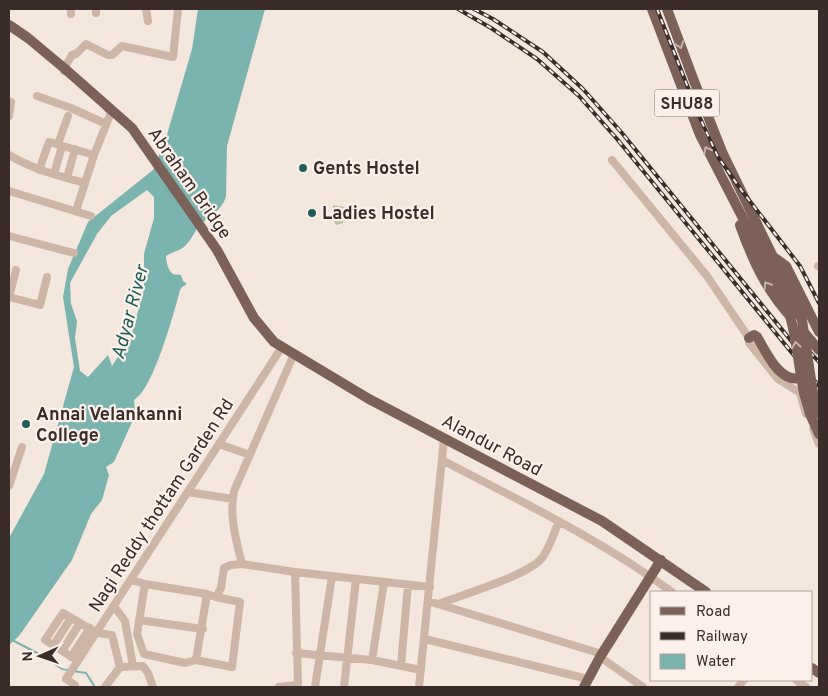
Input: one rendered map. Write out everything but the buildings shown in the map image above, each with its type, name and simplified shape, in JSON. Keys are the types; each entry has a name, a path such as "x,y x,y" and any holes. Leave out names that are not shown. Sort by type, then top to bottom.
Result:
{"main road":[{"name":"SHU88","path":"652,9 700,135 781,292 791,318 801,378 819,413"},
{"name":"SHU88","path":"667,9 722,154 797,306 802,320 810,414 819,434"},
{"path":"9,25 67,70"},
{"name":"Abraham Bridge","path":"67,70 121,118 136,134 217,250 247,307 262,328"},
{"path":"730,194 758,271 781,307 819,350"},
{"path":"772,256 786,266 819,332"},
{"name":"Alandur Road","path":"262,328 282,347 369,399 602,521 705,591"},
{"path":"749,338 754,335 757,337 786,378 801,378"},
{"path":"586,683 661,560"}],"street":[{"path":"146,9 148,21"},
{"path":"76,211 110,111 64,72 67,70 72,55 76,54 86,44 108,55 112,55 122,46 173,57 178,9"},
{"path":"37,96 71,108 106,124"},
{"path":"9,116 11,102"},
{"path":"54,174 68,116"},
{"path":"40,170 49,142 94,155"},
{"path":"67,178 76,150"},
{"path":"9,155 20,162 40,170 85,183"},
{"path":"612,160 712,282 749,338 750,343 778,379 800,393 802,405 819,444"},
{"path":"9,191 91,216"},
{"path":"9,236 74,253"},
{"path":"16,270 9,297 40,305 47,277"},
{"name":"Nagi Reddy thottam Garden Rd","path":"75,687 66,679 75,659 93,631 114,606 282,347"},
{"path":"242,564 234,529 234,491 294,354"},
{"path":"419,687 444,439"},
{"path":"219,444 250,455"},
{"path":"11,487 22,447"},
{"path":"442,460 580,532 671,591"},
{"path":"188,492 233,499"},
{"path":"438,604 518,574 534,566 542,558 559,521"},
{"path":"216,598 221,588 224,568 242,564 295,572 430,587"},
{"path":"279,687 298,686 295,572"},
{"path":"315,687 332,576"},
{"path":"344,687 356,579"},
{"path":"131,580 240,602 232,667 196,660 185,663 144,654 137,634 145,584"},
{"path":"372,660 384,582"},
{"path":"402,665 408,585"},
{"path":"196,660 207,594"},
{"path":"428,601 601,656 643,687"},
{"path":"114,606 126,621 133,666"},
{"path":"75,659 44,640 63,613 93,631 112,635 120,667"},
{"path":"139,620 202,629"},
{"path":"62,651 80,623"},
{"path":"425,639 586,683"},
{"path":"296,653 372,660 421,670"},
{"path":"105,687 120,667 143,666 154,687"}],"green space":[{"path":"333,205 346,207 343,223 336,225 332,218"}],"water":[{"path":"198,9 265,9 227,146 226,196 224,201 219,209 200,225 184,247 166,256 170,271 173,274 181,275 183,281 187,284 180,290 168,332 155,367 141,393 134,400 135,412 133,420 114,462 106,467 109,475 102,500 91,514 72,560 19,636 9,645 9,538 44,474 74,367 63,297 68,269 88,222 153,170 166,138 192,49","holes":["147,190 154,197 154,218 144,254 144,290 131,336 112,366 108,355 88,377 80,371 75,338 77,321 71,304 70,283 97,234 111,216"]}],"waterway":[{"path":"14,641 41,655 62,669 68,670"},
{"path":"73,671 86,673 95,687"}],"railway":[{"path":"458,9 491,28 537,59 579,96 617,139 819,386"},
{"path":"474,9 493,19 543,52 583,89 622,133 797,348"},
{"path":"657,9 700,118 718,157 800,266 819,303"},
{"path":"795,336 819,362"}],"place":[{"name":"Gents Hostel","path":"303,168"},
{"name":"Ladies Hostel","path":"312,213"},
{"name":"Annai Velankanni College","path":"26,424"}],"water label":[{"name":"Adyar River","path":"129,312"}]}
